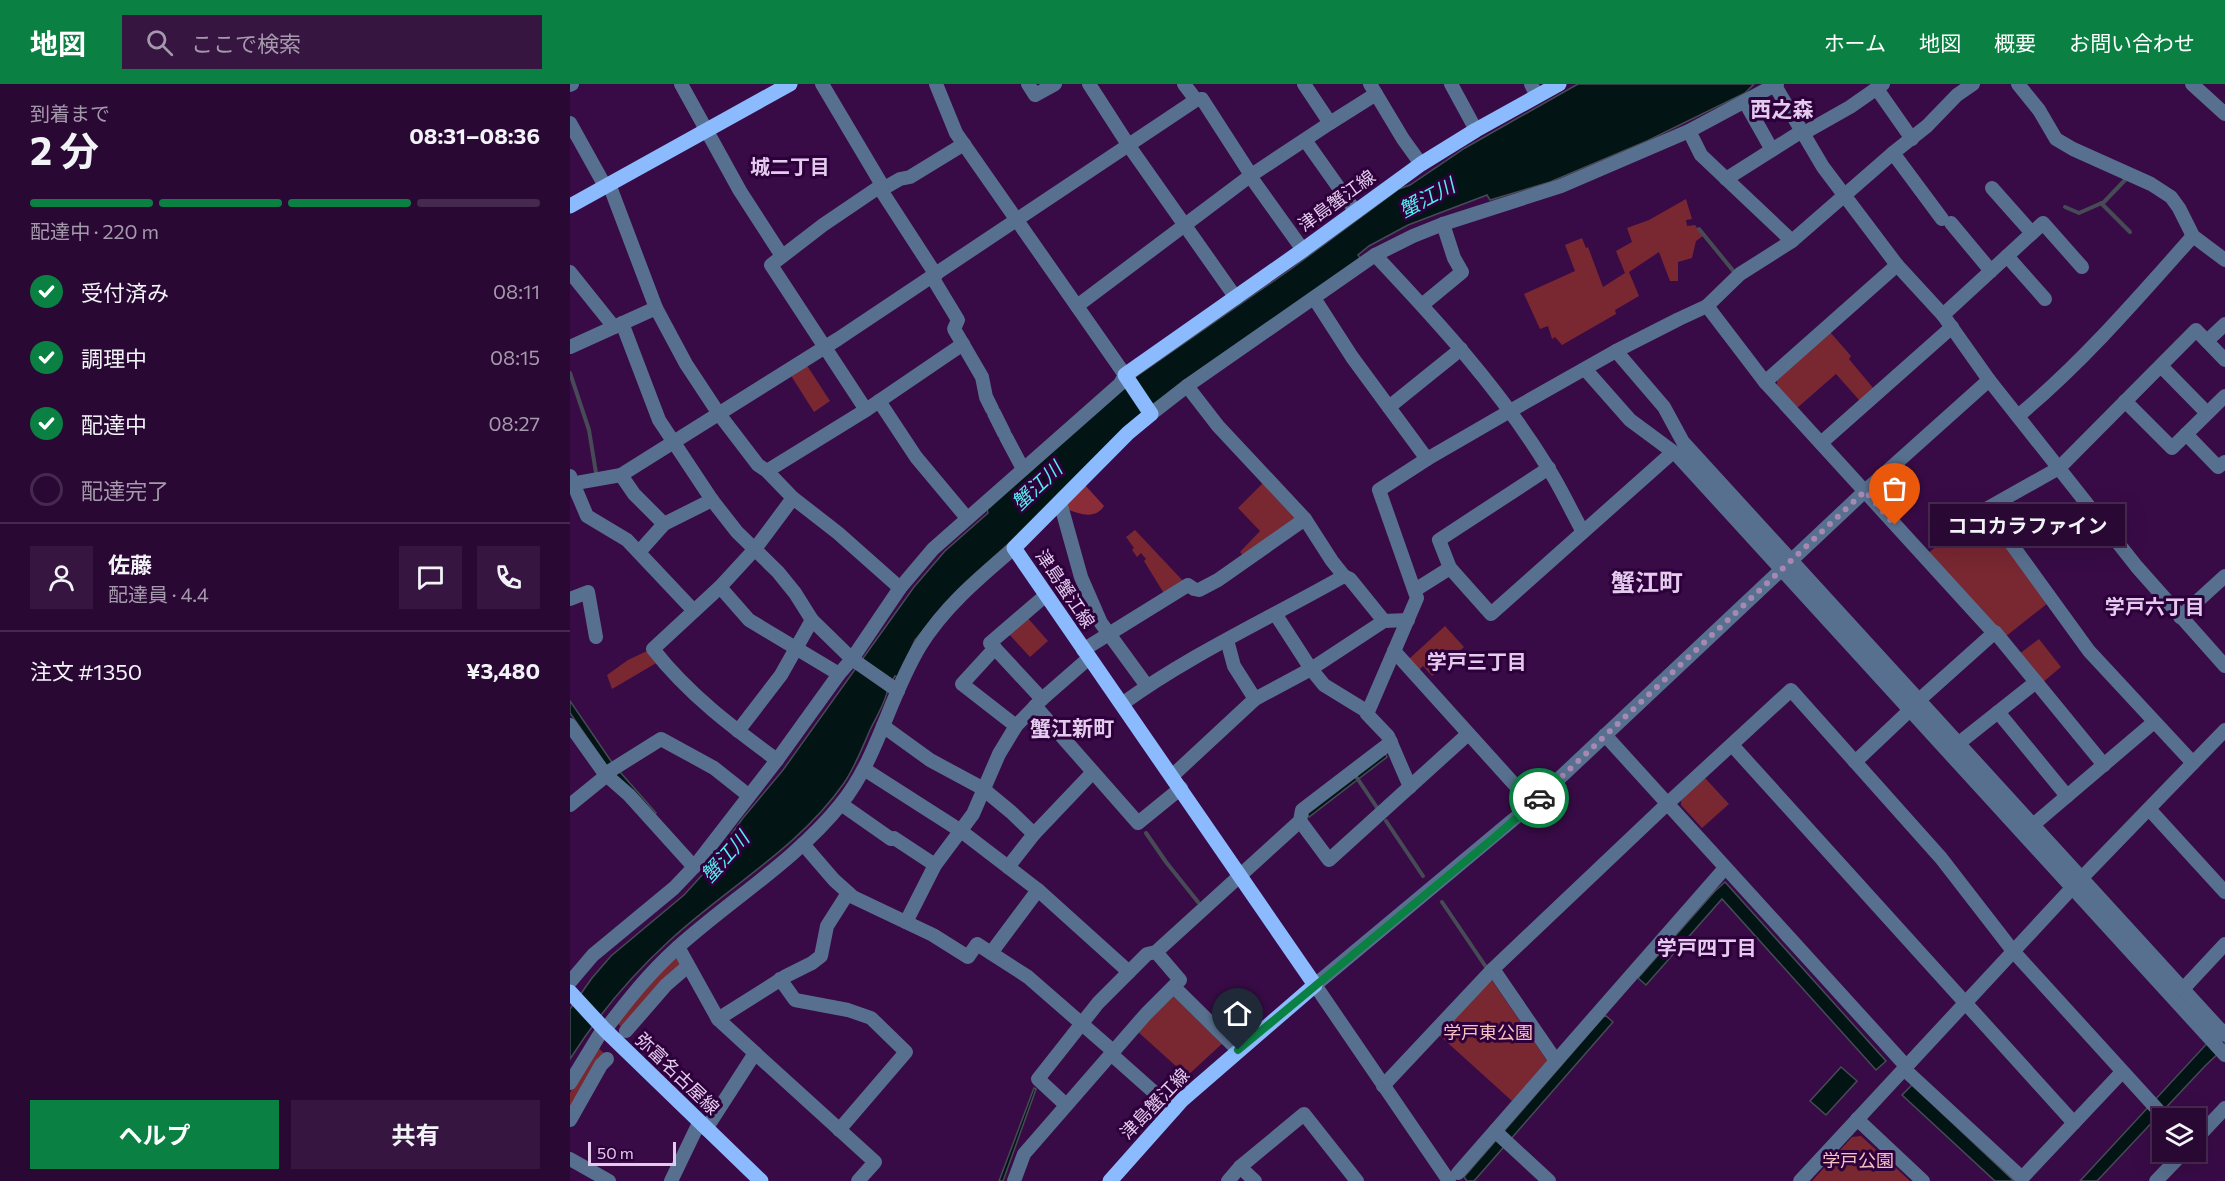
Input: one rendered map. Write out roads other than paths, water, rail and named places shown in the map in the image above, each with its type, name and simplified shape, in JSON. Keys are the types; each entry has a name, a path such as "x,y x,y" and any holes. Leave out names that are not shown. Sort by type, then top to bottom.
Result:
{"main road":[{"path":"570,206 790,84"},
{"name":"津島蟹江線","path":"1125,375 1304,250 1420,164 1476,130 1534,90 1559,84"},
{"path":"1125,375 1150,413"},
{"name":"津島蟹江線","path":"1110,1181 1174,1110 1238,1050 1315,985 1014,548 1150,413"},
{"name":"弥富名古屋線","path":"571,990 604,1029 761,1181"}],"street":[{"path":"681,84 740,191 782,256"},
{"path":"822,84 958,320 954,329 982,376 986,397 1023,469"},
{"path":"1028,84 1035,96 1055,84"},
{"path":"1089,84 1129,146 1236,297"},
{"path":"1184,84 1196,100"},
{"path":"1304,84 1330,123"},
{"path":"1451,84 1476,130"},
{"path":"1150,413 1375,255 1443,224 1561,186 1689,131 1775,84 1843,196 1897,265 1943,315 1989,380 2137,567 2225,666"},
{"path":"1368,712 1417,598 1379,490 1427,459 1616,351 1707,306 1740,274 1792,241 1927,126 1956,95 1973,84"},
{"path":"2018,84 2039,110 2056,139 2151,184 2171,197 2193,236 2225,260"},
{"path":"2193,84 2225,114"},
{"path":"571,990 593,955 674,888 694,867 852,659 900,588 933,549 1120,384 1125,375 956,133 941,86"},
{"path":"1726,179 1880,86 1912,139"},
{"path":"1077,306 1251,176 1330,123 1373,89 1402,139 1420,164"},
{"path":"694,611 627,540 586,516 571,481 621,475 826,347 1196,100 1202,99 1251,176 1304,250"},
{"path":"1745,102 1772,150"},
{"path":"570,123 607,185 656,308 686,364 719,414 758,465 768,471 793,498 838,533 900,588"},
{"path":"1689,131 1701,155 1792,241"},
{"path":"1305,140 1356,212"},
{"path":"866,410 771,266 823,225 880,186 886,187 900,179 910,177 964,144"},
{"path":"1893,153 1947,221 1991,271"},
{"path":"1992,188 2032,233"},
{"path":"1943,315 2043,223 2082,267"},
{"path":"1422,305 1462,272 1454,258 1443,224"},
{"path":"2018,416 2045,394 2071,368 2193,236"},
{"path":"1375,255 1461,349 1510,411 1549,468 1583,532"},
{"path":"2007,256 2045,299"},
{"path":"1765,382 1897,265"},
{"path":"570,272 618,325 659,420 712,500 737,532 778,572 795,593 812,621 852,659 896,689"},
{"path":"1314,298 1352,357 1427,459"},
{"path":"1707,306 1765,382 1995,632 2104,765"},
{"path":"570,347 656,308"},
{"path":"2206,341 2225,324"},
{"path":"1821,443 1952,327"},
{"path":"2193,763 2089,651 1986,510 2059,468 2196,330 2225,360"},
{"path":"768,471 866,410 963,344"},
{"path":"1389,407 1461,349"},
{"path":"1616,351 1664,407 1677,450"},
{"path":"2161,366 2207,413"},
{"path":"1585,369 1629,420 1677,450 1786,564 2077,883 2218,1033"},
{"path":"1725,868 1556,1061 1501,1137 1453,1177 1383,1086 1315,985 1532,804 1786,564 1989,380"},
{"path":"1187,386 1218,426 1305,519 1332,561 1344,576 1350,579 1384,621"},
{"path":"2125,401 2172,448 2225,396"},
{"path":"879,401 916,457 967,518"},
{"path":"2186,434 2218,467 2225,462"},
{"path":"1549,468 1439,540 1450,568 1491,614 1677,450"},
{"path":"621,475 634,494 664,524"},
{"path":"777,760 715,714 673,675 653,649 720,587 755,549 793,498"},
{"path":"639,552 664,524 712,500"},
{"path":"1060,502 1081,577 1108,635 1147,686"},
{"path":"906,922 935,865 973,814 982,788 1016,726 1086,654 1108,635 1188,585 1199,590 1218,580 1305,519"},
{"path":"570,1083 604,1029 634,992 678,947 803,844 841,804 864,769 884,726 896,689 920,647 939,620 974,583 1014,548"},
{"path":"1415,590 1450,568"},
{"path":"1122,704 1147,686 1344,576"},
{"path":"2180,617 2225,576"},
{"path":"720,587 749,620 839,674"},
{"path":"570,598 588,592 596,637"},
{"path":"1046,595 990,643 1093,772 1138,823 1255,699 1311,669 1384,621 1408,620"},
{"path":"1276,615 1324,685 1368,712 1367,714 1388,735 1410,787"},
{"path":"738,731 781,675 812,621"},
{"path":"1855,762 1994,633"},
{"path":"1227,640 1234,666 1255,699"},
{"path":"995,648 962,684 1016,726"},
{"path":"1394,651 1532,804"},
{"path":"1959,744 2036,681"},
{"path":"1383,1086 1493,969 1791,690 1941,858 2013,951 2156,1108"},
{"path":"1915,705 1959,744 2033,825 2077,883 2184,989 2218,1033 2224,1053"},
{"path":"1998,712 2067,796"},
{"path":"2033,825 2154,722"},
{"path":"570,725 694,867"},
{"path":"884,726 930,760 982,788 1034,834"},
{"path":"1800,1181 2077,883 2225,730"},
{"path":"1300,821 1329,860 1468,734"},
{"path":"1605,735 1905,1067 2022,1178 2122,1072"},
{"path":"570,805 610,772 661,739 714,768 748,795"},
{"path":"1066,1105 1038,1079 1098,1003 1147,954 1156,952 1300,821 1302,810 1391,742"},
{"path":"1732,745 2074,1123"},
{"path":"864,769 961,831 1008,867 1038,890 1129,972"},
{"path":"1008,867 1034,834 1093,772"},
{"path":"841,804 862,821 891,839 894,838 935,865"},
{"path":"2149,808 2225,892"},
{"path":"803,844 853,897 933,935 968,957 977,944 1028,977 1082,1023 1174,1110"},
{"path":"991,953 1038,890"},
{"path":"718,1019 821,956 827,926 848,893"},
{"path":"2184,989 2225,945"},
{"path":"678,947 718,1019 875,1162 858,1181"},
{"path":"1014,1181 1024,1154 1146,1014 1180,980 1156,952"},
{"path":"626,1031 666,985 688,966"},
{"path":"1493,969 1556,1061"},
{"path":"780,980 795,999 848,1010 871,1018 906,1052 839,1130"},
{"path":"1174,987 1238,1050"},
{"path":"671,1181 703,1126 755,1053"},
{"path":"570,1120 601,1065 607,1059"},
{"path":"2206,1128 2225,1108"},
{"path":"1227,1181 1240,1167 1304,1114 1357,1181"},
{"path":"1857,1119 1923,1181"},
{"path":"1501,1137 1549,1181"},
{"path":"570,1159 609,1181"},
{"path":"2156,1181 2174,1162"},
{"path":"1240,1167 1254,1181"}],"water":[{"name":"蟹江川","path":"1578,84 1754,84 1745,93 1647,141 1550,182 1490,200 1487,195 1408,225 1369,246 1358,255 1361,259 1172,392 952,596 915,640 898,677 895,676 888,688 883,704 852,770 826,807 784,848 691,921 655,954 628,982 570,1059 570,1009 592,978 611,956 684,895 704,873 702,871 704,867 707,868 743,818 783,770 914,587 945,551 988,513 987,509 1116,391 1291,269 1399,189 1410,185 1465,148"},
{"path":"570,701 613,764 656,813 652,816 609,769 570,713"},
{"path":"1385,753 1387,757 1309,817 1307,813"},
{"path":"1725,882 1886,1061 1876,1070 1722,899 1646,985 1638,978"},
{"path":"1605,1015 1613,1022 1474,1181 1467,1181 1464,1177"},
{"path":"2225,1024 2225,1047 2166,1108 2152,1108 2152,1122 2097,1181 2080,1181"},
{"path":"1841,1067 1857,1081 1826,1115 1810,1101"},
{"path":"1912,1085 2014,1181 1995,1181 1902,1095"},
{"path":"1034,1088 1036,1089 1003,1181 999,1181"}],"waterway":[{"path":"2065,207 2079,213 2104,202 2126,179"},
{"path":"2101,203 2130,232"},
{"path":"1699,229 1735,273"},
{"path":"570,373 589,430 596,473"},
{"path":"1357,778 1378,809"},
{"path":"1386,821 1423,876"},
{"path":"1146,833 1198,902"},
{"path":"1442,902 1486,967"}],"place":[{"name":"ココカラファイン","path":"1895,525"}],"district":[{"name":"西之森","path":"1782,110"},
{"name":"城二丁目","path":"790,167"},
{"name":"蟹江町","path":"1647,583"},
{"name":"学戸六丁目","path":"2155,607"},
{"name":"学戸三丁目","path":"1477,662"},
{"name":"蟹江新町","path":"1072,729"},
{"name":"学戸四丁目","path":"1707,948"}],"park label":[{"name":"学戸東公園","path":"1488,1033"},
{"name":"学戸公園","path":"1858,1161"}]}
